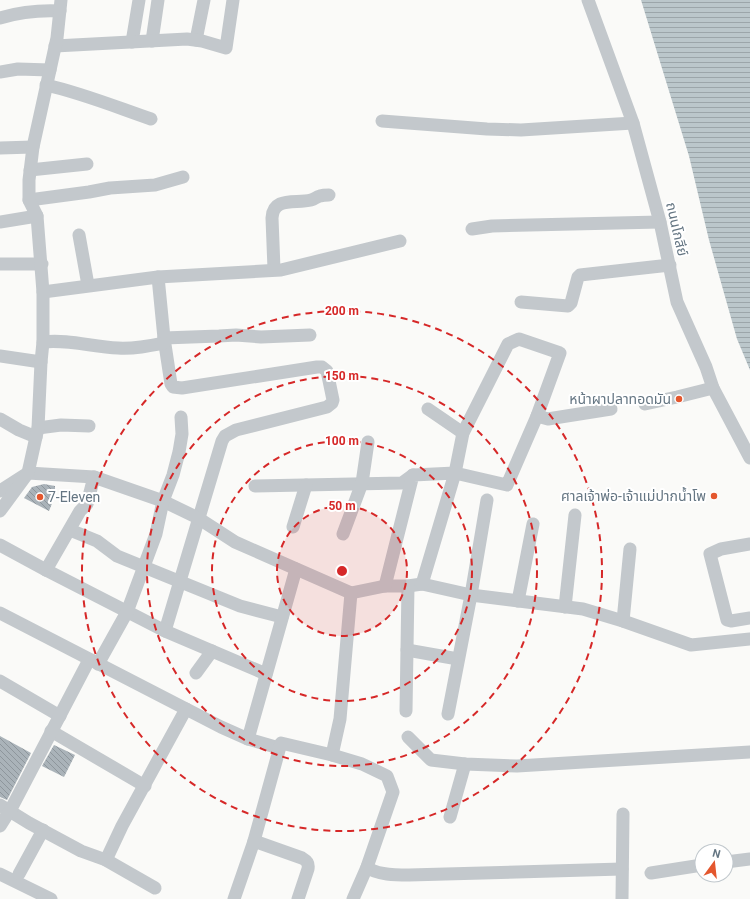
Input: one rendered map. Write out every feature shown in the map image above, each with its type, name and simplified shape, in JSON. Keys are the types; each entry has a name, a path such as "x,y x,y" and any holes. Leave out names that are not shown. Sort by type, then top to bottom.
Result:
{"street":[{"path":"132,42 139,0"},
{"path":"152,41 158,0"},
{"path":"196,40 204,0"},
{"path":"55,46 187,39 226,48 233,0"},
{"name":"ถนนโกสีย์","path":"588,0 633,123 660,222 677,302 706,367 713,388 750,458"},
{"path":"0,18 12,14 60,6 55,46 33,147 29,180 29,200 37,216 42,264 43,292 43,342 37,432 28,473 0,511"},
{"path":"0,72 18,69 50,70"},
{"path":"46,86 66,89 151,119"},
{"path":"382,121 520,130 633,123"},
{"path":"0,148 33,147"},
{"path":"30,170 87,164"},
{"path":"29,200 110,188 155,185 183,177"},
{"path":"274,269 272,212 275,207 279,204 310,201 320,196 329,195"},
{"path":"0,222 37,216"},
{"path":"472,229 492,226 660,222"},
{"path":"79,235 88,285"},
{"path":"43,292 158,277 274,269 281,270 400,241"},
{"path":"0,264 42,264"},
{"path":"521,302 568,306 571,303 578,277 580,275 670,265"},
{"path":"158,277 164,341 170,384 173,387 182,388 322,367 327,372 333,400 327,407 236,430 226,436 222,441 165,631"},
{"path":"43,342 56,341 116,348 138,348 164,341 231,335 261,337 310,335"},
{"path":"255,486 402,483 413,475 455,473 507,485 537,416 560,352 519,339 508,344 463,433 455,473 422,584"},
{"path":"0,356 41,362"},
{"path":"645,404 713,388"},
{"path":"428,409 463,433"},
{"path":"537,416 548,419 610,409"},
{"path":"0,826 5,808 60,716 127,612 156,534 163,501 173,475 182,434 181,417"},
{"path":"0,419 19,430 37,432 61,425 89,426"},
{"path":"343,534 362,483 368,442"},
{"path":"0,491 28,473 94,477 163,501 198,518 235,542 351,593 385,586 408,586 422,584 471,595 583,609 623,621 691,645 750,639"},
{"path":"385,586 413,475"},
{"path":"46,570 80,511 88,504 94,477"},
{"path":"293,527 306,485"},
{"path":"448,714 471,595 487,500"},
{"path":"565,607 575,515"},
{"path":"518,601 533,524"},
{"path":"70,530 97,541 117,556 145,566 240,606 282,617"},
{"path":"750,544 721,549 710,554 727,620 731,621 750,618"},
{"path":"0,545 165,631 266,674"},
{"path":"623,621 630,549"},
{"path":"248,739 296,569"},
{"path":"406,711 408,586"},
{"path":"332,754 340,719 351,593"},
{"path":"0,612 186,710 248,739 279,748"},
{"path":"407,650 458,659"},
{"path":"196,673 212,651"},
{"path":"0,681 60,716"},
{"path":"106,860 122,826 186,710"},
{"path":"51,731 145,786"},
{"path":"408,737 431,760 465,764 517,766 750,752"},
{"path":"234,899 254,841 281,743 332,754 362,764 387,776 393,792 367,867 354,899"},
{"path":"450,817 465,764"},
{"path":"5,808 81,851 106,860 155,888"},
{"path":"622,899 623,814"},
{"path":"19,874 43,830"},
{"path":"254,841 307,861 309,865 298,899"},
{"path":"734,861 750,859"},
{"path":"650,874 694,866"},
{"path":"367,867 370,870 388,874 409,876 622,870"},
{"path":"0,874 51,899"}],"shaded area":[{"path":"641,0 750,0 750,370 737,339 709,240 689,156"}],"building":[{"name":"7-Eleven","path":"44,484 55,486 55,496 49,511 24,498 32,487"},
{"path":"0,736 31,753 7,800 0,797"},
{"path":"54,745 75,755 64,777 42,766"}],"place":[{"name":"หน้าผาปลาทอดมัน","path":"679,399"},
{"name":"ศาลเจ้าพ่อ-เจ้าแม่ปากน้ำโพ","path":"714,496"},
{"name":"7-Eleven","path":"40,497"}]}
